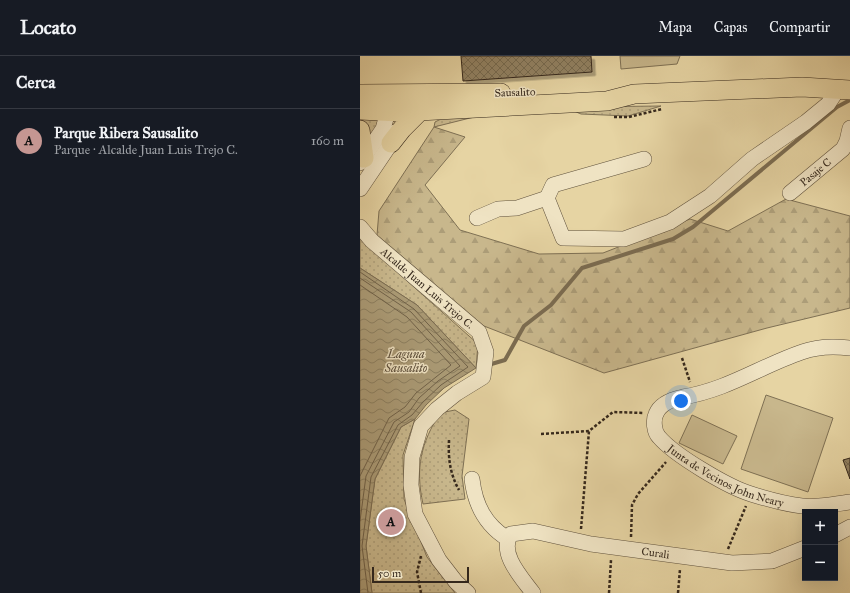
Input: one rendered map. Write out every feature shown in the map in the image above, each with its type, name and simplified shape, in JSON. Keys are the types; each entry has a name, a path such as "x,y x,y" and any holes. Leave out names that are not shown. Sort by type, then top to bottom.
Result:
{"main road":[{"name":"Sausalito","path":"395,106 606,90 634,94 802,87 845,89"},
{"path":"360,94 395,106"},
{"name":"Sausalito","path":"395,106 421,110 607,101 634,94"},
{"path":"360,110 395,106"},
{"path":"391,143 402,129 421,110"},
{"path":"360,130 362,161"}],"street":[{"path":"644,159 553,185 547,198 563,238 624,239 670,222 710,196 752,159 806,122 845,89"},
{"path":"360,189 391,143 395,106"},
{"path":"362,161 395,106"},
{"name":"Pasaje C","path":"790,193 843,149 847,141 850,128"},
{"path":"477,218 498,209 517,208 547,198"},
{"name":"Alcalde Juan Luis Trejo C.","path":"360,227 372,241 479,332 486,352 485,367 480,379 457,393 436,409 421,426 412,457 411,485 415,514 443,565 456,582 468,593"},
{"path":"656,414 661,407 671,400 695,396 738,381 802,352 822,347 850,348"},
{"name":"Junta de Vecinos John Neary","path":"656,414 656,433 674,452 724,482 751,494 803,506 850,502"},
{"path":"472,479 474,494 482,515 498,533 508,539 507,551 519,574 533,593"},
{"path":"838,533 850,527"},
{"name":"Curali","path":"508,539 511,534 533,531 591,544 732,562 772,561 802,549"}],"path":[{"path":"682,358 695,396"},
{"path":"541,434 589,431 613,412 656,414"},
{"path":"589,431 581,529 591,544"},
{"path":"640,551 631,538 632,505 638,494 674,452"},
{"path":"732,562 727,548 751,494"},
{"path":"420,593 417,572 426,536"},
{"path":"609,593 611,547"},
{"path":"678,593 682,556"}],"green space":[{"path":"620,56 680,56 677,64 621,69"},
{"path":"661,106 628,116 581,114 569,109 569,107"},
{"path":"360,115 379,118 373,135 370,134 360,121"},
{"path":"475,117 434,127 435,122 443,118"},
{"path":"434,127 465,137 425,185 460,230 539,254 603,253 690,219 728,231 786,199 850,216 850,308 767,328 604,373 484,326 377,235 379,211"},
{"path":"360,239 478,344 476,368 417,305 360,268"},
{"path":"766,395 833,418 808,492 741,469"},
{"path":"455,410 469,419 462,476 465,499 423,504 420,467 424,445 433,424 440,413"},
{"path":"692,415 737,436 723,464 679,443"},
{"path":"415,419 403,455 404,499 427,557 455,593 372,593 366,546 375,479 401,427"}],"water":[{"name":"Laguna Sausalito","path":"360,268 417,305 476,368 444,388 426,405 415,419 401,427 375,479 366,546 372,593 360,593"}],"building":[{"path":"461,56 591,56 592,72 463,81"},
{"path":"850,458 850,479 843,460"}],"waterway":[{"path":"488,365 505,360 524,326 551,305 582,268 673,239 693,227 837,107 850,100"}],"place":[{"name":"Parque Ribera Sausalito","path":"391,522"}]}
